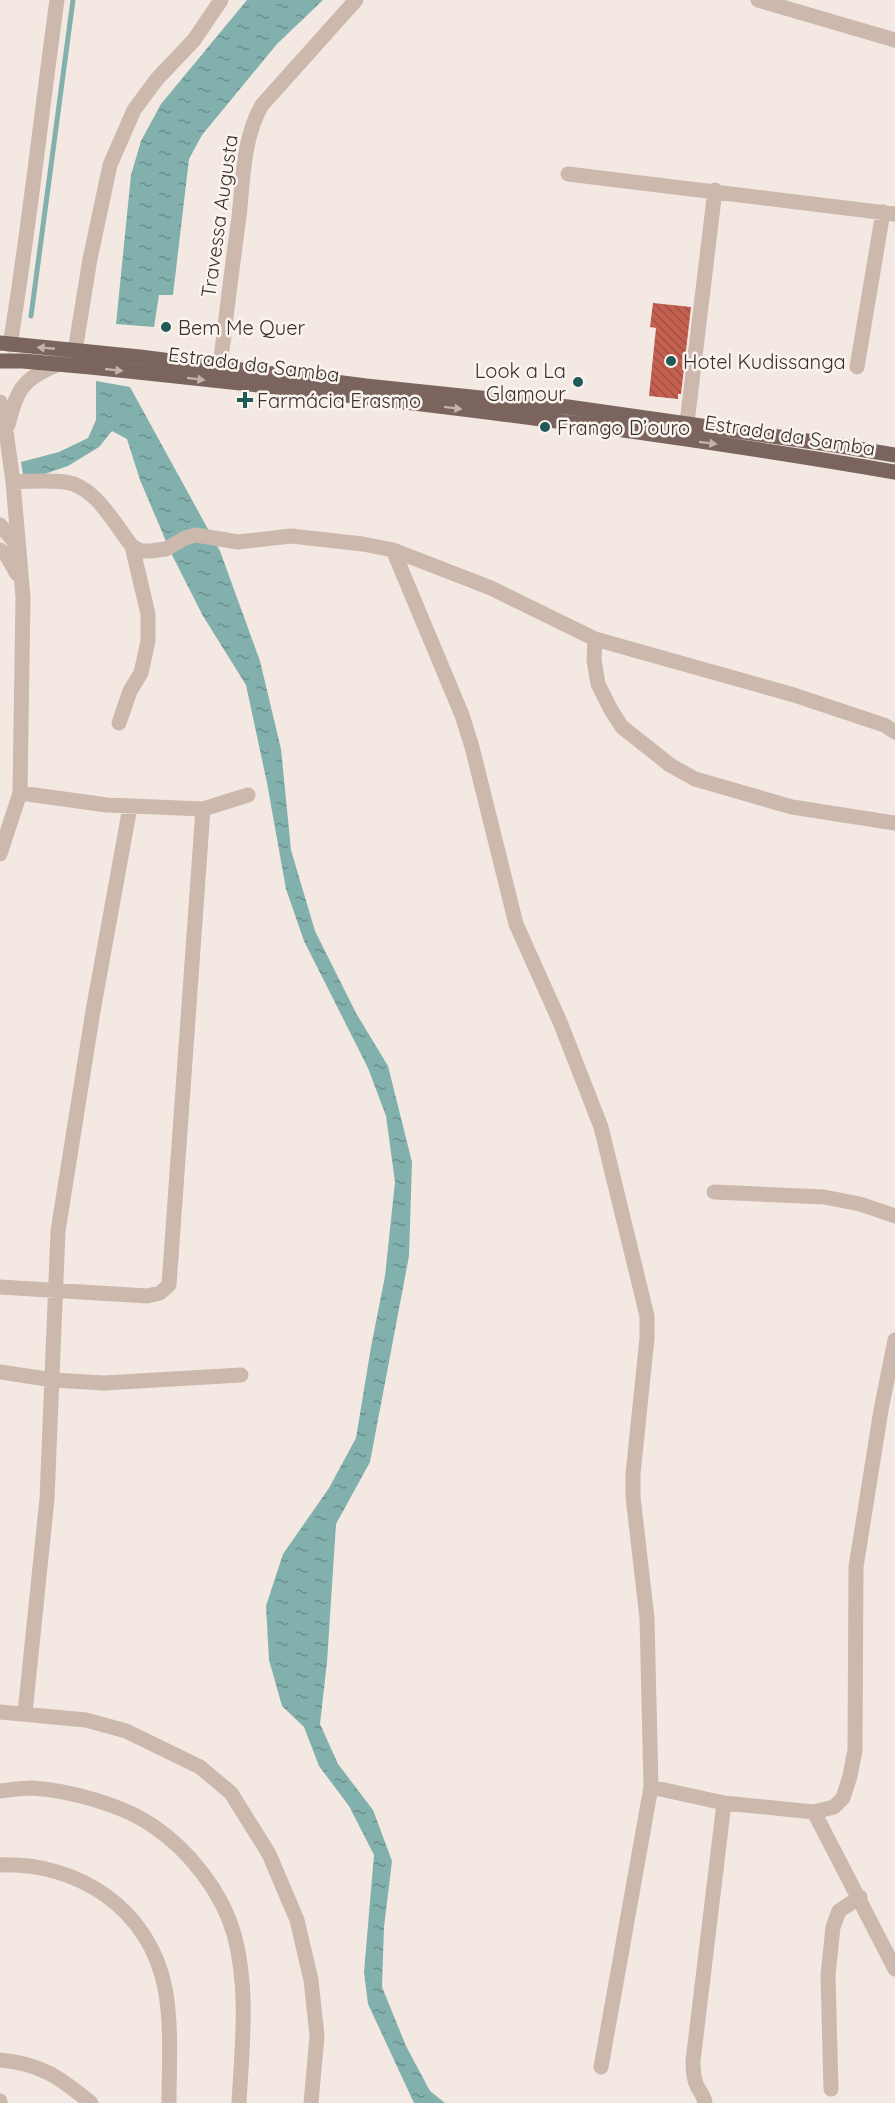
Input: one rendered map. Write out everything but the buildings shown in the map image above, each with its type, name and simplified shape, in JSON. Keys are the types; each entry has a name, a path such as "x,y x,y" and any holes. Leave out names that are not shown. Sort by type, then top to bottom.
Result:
{"main road":[{"name":"Estrada da Samba","path":"5,344 75,351 92,360"},
{"name":"Estrada da Samba","path":"0,362 59,364 92,360 139,365 756,448 895,472"},
{"name":"Estrada da Samba","path":"139,365 220,367 366,386 507,399 687,423 895,455"}],"street":[{"path":"5,344 27,238 57,0"},
{"path":"75,351 92,250 110,165 134,110 157,79 194,40 221,0"},
{"name":"Travessa Augusta","path":"220,367 249,134 255,117 262,105 356,0"},
{"path":"758,0 895,40"},
{"path":"568,174 715,190 889,213 857,367"},
{"path":"687,423 715,190"},
{"path":"6,431 14,403 23,384 40,372 59,364"},
{"path":"0,402 3,409 10,464 7,482 23,597 20,793 0,854"},
{"path":"7,482 66,482 78,485 92,495 132,546 141,551 177,544 196,535 238,542 291,536 363,544 393,550 491,588 595,639 794,695 884,724 895,732"},
{"path":"0,525 13,540 19,556"},
{"path":"119,723 130,691 141,673 148,641 148,614 132,546"},
{"path":"0,550 16,568 23,597"},
{"path":"393,550 462,715 516,924 560,1022 601,1127 647,1316 633,1497 647,1618 651,1787 601,2067"},
{"path":"595,639 594,660 598,684 621,727 670,765 695,779 792,807 895,823"},
{"path":"20,793 130,807 203,809 248,795"},
{"path":"25,1713 47,1499 58,1231 93,1011 130,807"},
{"path":"0,1287 147,1296 160,1293 169,1285 203,809"},
{"path":"714,1192 824,1197 860,1204 895,1215"},
{"path":"651,1787 724,1803 814,1812 834,1808 843,1798 855,1750 856,1567 881,1410 895,1340"},
{"path":"0,1372 53,1380 104,1383 241,1376"},
{"path":"0,1712 86,1720 126,1731 200,1767 231,1793 268,1854 297,1920 310,1980 317,2036 311,2103"},
{"path":"0,1791 41,1789 72,1794 114,1806 153,1825 189,1857 216,1895 236,1944 242,1977 243,2000 239,2103"},
{"path":"705,2103 705,2096 697,2087 695,2080 693,2061 724,1803"},
{"path":"814,1812 895,1968"},
{"path":"0,1865 37,1867 83,1881 108,1896 145,1935 158,1961 165,1989 170,2034 169,2103"},
{"path":"831,2089 828,1975 833,1927 839,1911 860,1897"},
{"path":"0,2060 24,2062 61,2078 91,2103"}],"water":[{"path":"247,0 323,0 277,44 202,135 189,159 173,295 159,295 154,327 116,324 131,175 141,141 161,104"},
{"path":"96,381 130,387 220,551 260,661 281,749 291,850 315,931 356,1013 388,1066 412,1162 409,1256 370,1462 336,1524 327,1662 320,1724 338,1764 373,1810 392,1861 384,1927 382,1987 406,2046 430,2091 445,2103 414,2103 368,2004 364,1972 374,1855 349,1806 319,1766 304,1727 282,1706 269,1660 266,1606 283,1554 329,1488 356,1438 385,1276 395,1182 386,1116 368,1068 304,941 286,889 246,685 203,616 171,553 140,480 127,439 112,431 99,447 68,466 24,481 21,462 59,452 88,438 96,420"}],"waterway":[{"path":"31,316 73,0"}],"place":[{"name":"Bem Me Quer","path":"166,327"},
{"name":"Hotel Kudissanga","path":"671,361"},
{"name":"Look a La Glamour","path":"578,382"},
{"name":"Farmácia Erasmo","path":"245,400"},
{"name":"Frango D’ouro","path":"545,427"}]}
